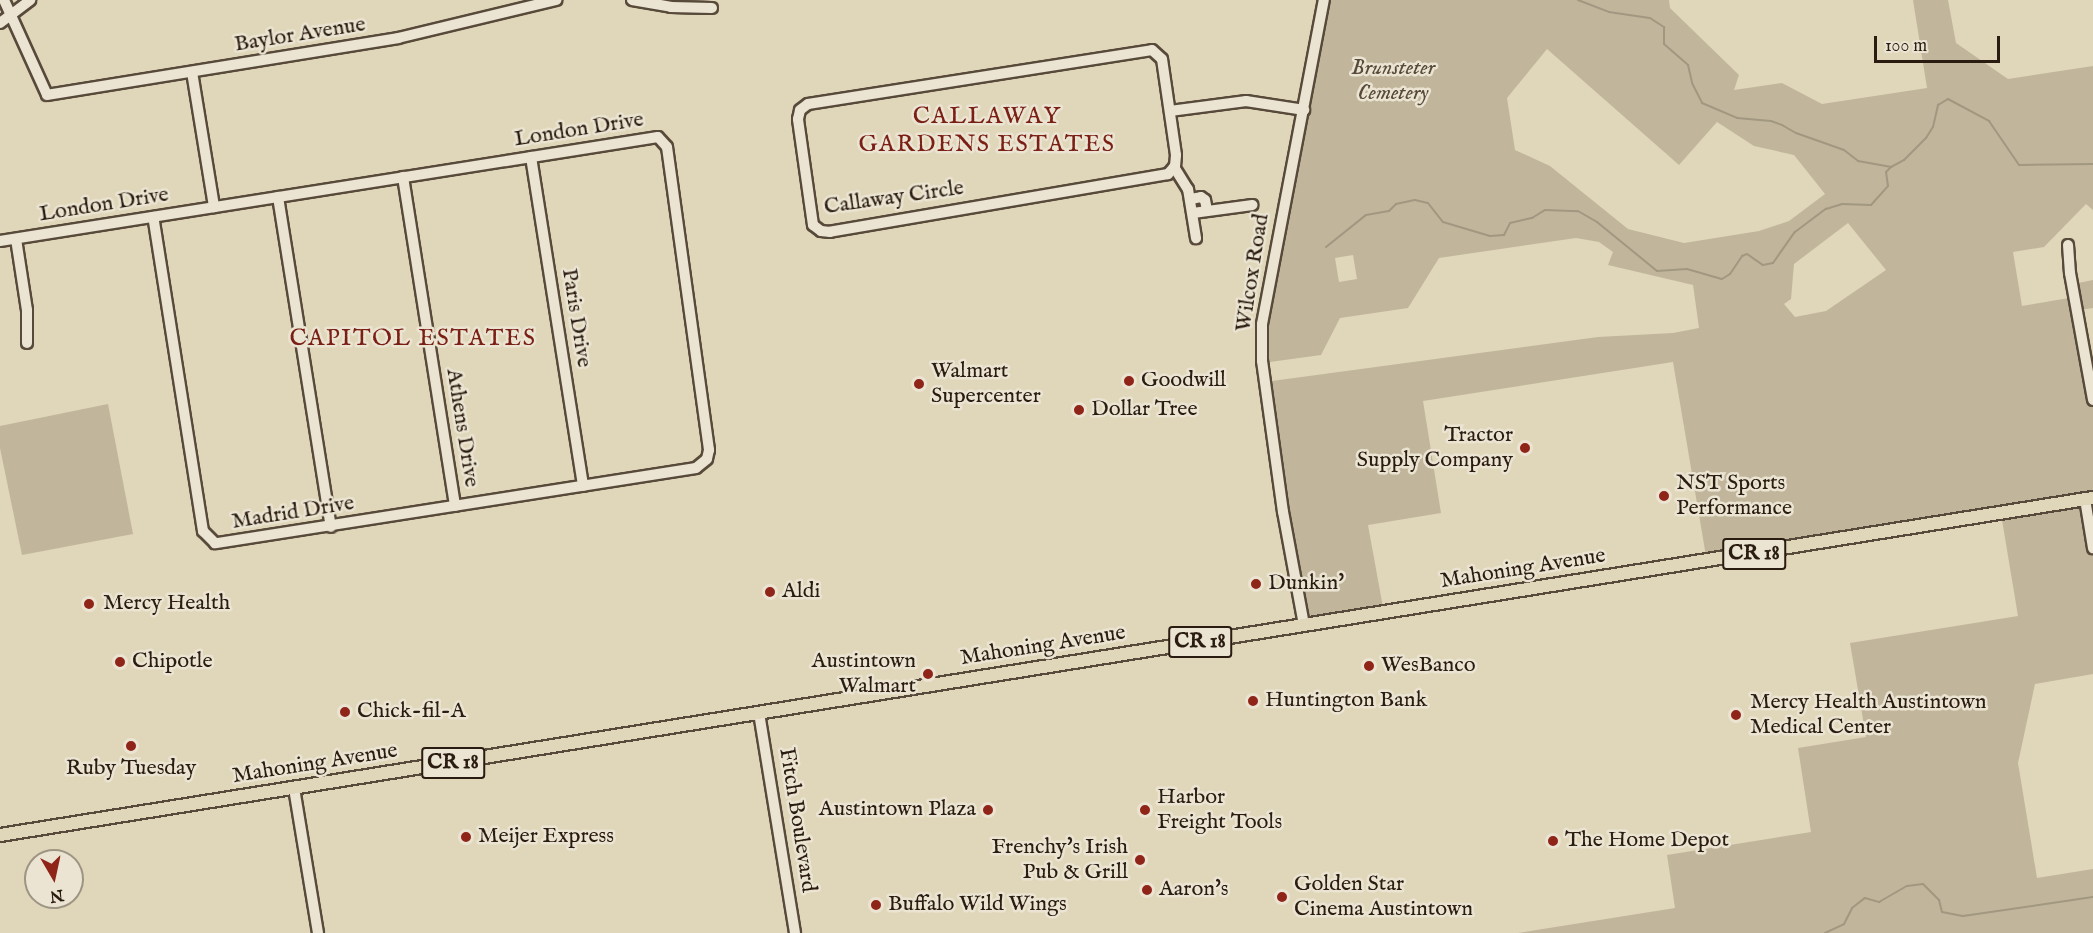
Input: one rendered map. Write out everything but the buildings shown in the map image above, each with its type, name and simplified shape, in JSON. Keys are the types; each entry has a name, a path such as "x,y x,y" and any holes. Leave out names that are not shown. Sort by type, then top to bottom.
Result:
{"main road":[{"name":"Mahoning Avenue","path":"0,835 2089,499"}],"street":[{"path":"4,0 10,16"},
{"path":"0,23 30,0"},
{"name":"Baylor Avenue","path":"10,16 47,95 398,38 556,0"},
{"path":"632,0 671,7 712,8"},
{"name":"Wilcox Road","path":"1304,625 1283,512 1262,342 1263,306 1304,110 1324,0"},
{"name":"Callaway Circle","path":"1148,49 1154,50 1162,59 1176,155 1174,167 1162,176 826,232 818,229 811,220 810,198 798,119 800,110 808,104 1148,49"},
{"path":"192,72 214,207"},
{"path":"1170,111 1246,101 1304,110"},
{"name":"London Drive","path":"0,241 652,136 665,143 710,450 705,461"},
{"name":"Paris Drive","path":"531,157 584,486"},
{"path":"1174,167 1181,175 1191,199 1196,238"},
{"name":"Athens Drive","path":"403,177 455,506"},
{"path":"278,197 331,526"},
{"path":"1191,199 1201,197 1205,200 1207,210"},
{"path":"1193,213 1252,205"},
{"name":"Madrid Drive","path":"153,217 205,535 221,544 696,468 705,461"},
{"path":"16,238 27,310 27,343"},
{"path":"2068,245 2070,273 2093,400"},
{"path":"2089,499 2093,548"},
{"name":"Fitch Boulevard","path":"759,713 795,933"},
{"path":"294,788 318,933"}],"green space":[{"name":"Brunsteter Cemetery","path":"1324,0 1669,0 1670,8 1739,75 1734,90 1782,83 1822,104 1927,88 1913,0 1948,0 1956,43 2008,79 2093,66 2093,210 2086,204 2044,247 2013,252 2022,306 2075,297 2073,284 2093,280 2093,308 2079,310 2093,400 2093,498 2086,499 2093,548 2093,674 2035,684 2018,763 2037,878 2093,869 2093,933 1518,933 1675,908 1667,855 1811,832 1798,748 1866,737 1850,643 2018,616 2001,514 1707,562 1673,362 1423,401 1441,513 1368,525 1384,613 1304,625 1265,382 1598,337 1673,333 1699,328 1693,285 1608,265 1613,252 1599,242 1576,238 1439,258 1408,308 1340,318 1321,355 1263,363 1261,342","holes":["1547,49 1679,165 1717,122 1754,146 1794,155 1825,194 1789,221 1759,231 1684,243 1628,229 1550,166 1515,150 1507,98","1848,223 1886,270 1826,311 1795,317 1784,304 1791,299 1794,264","1353,255 1357,279 1339,282 1335,258"]},
{"path":"108,404 133,534 22,555 0,448 0,426"}],"waterway":[{"path":"1578,0 1609,12 1650,18 1664,27 1664,44 1688,65 1692,83 1702,103 1737,118 1771,121 1782,125 1796,133 1844,150 1858,161 1891,167 1904,160 1926,138 1933,127 1938,105 1948,99 1989,121 2019,165 2093,164"},
{"path":"1326,247 1366,215 1389,211 1396,204 1415,200 1428,203 1443,222 1490,236 1504,235 1510,223 1532,218 1545,210 1578,211 1597,222 1657,271 1687,269 1722,279 1730,274 1742,256 1747,254 1763,265 1773,263 1795,232 1826,209 1842,204 1871,205 1888,186 1886,172 1891,167"},
{"path":"1825,933 1844,924 1852,908 1865,898 1879,902 1907,886 1923,884 1939,900 1942,912 1963,916 2093,897"}],"place":[{"name":"Goodwill","path":"1129,381"},
{"name":"Walmart Supercenter","path":"919,384"},
{"name":"Dollar Tree","path":"1079,410"},
{"name":"Tractor Supply Company","path":"1525,448"},
{"name":"NST Sports Performance","path":"1664,496"},
{"name":"Dunkin'","path":"1256,584"},
{"name":"Aldi","path":"770,592"},
{"name":"Mercy Health","path":"89,604"},
{"name":"Chipotle","path":"120,662"},
{"name":"WesBanco","path":"1369,666"},
{"name":"Austintown Walmart","path":"928,674"},
{"name":"Huntington Bank","path":"1253,701"},
{"name":"Chick-fil-A","path":"345,712"},
{"name":"Mercy Health Austintown Medical Center","path":"1736,715"},
{"name":"Ruby Tuesday","path":"131,746"},
{"name":"Austintown Plaza","path":"988,810"},
{"name":"Harbor Freight Tools","path":"1145,810"},
{"name":"Meijer Express","path":"466,837"},
{"name":"The Home Depot","path":"1553,841"},
{"name":"Frenchy's Irish Pub & Grill","path":"1140,860"},
{"name":"Aaron's","path":"1147,890"},
{"name":"Golden Star Cinema Austintown","path":"1282,897"},
{"name":"Buffalo Wild Wings","path":"876,905"}],"district":[{"name":"CALLAWAY GARDENS ESTATES","path":"987,131"},
{"name":"CAPITOL ESTATES","path":"413,339"}]}
